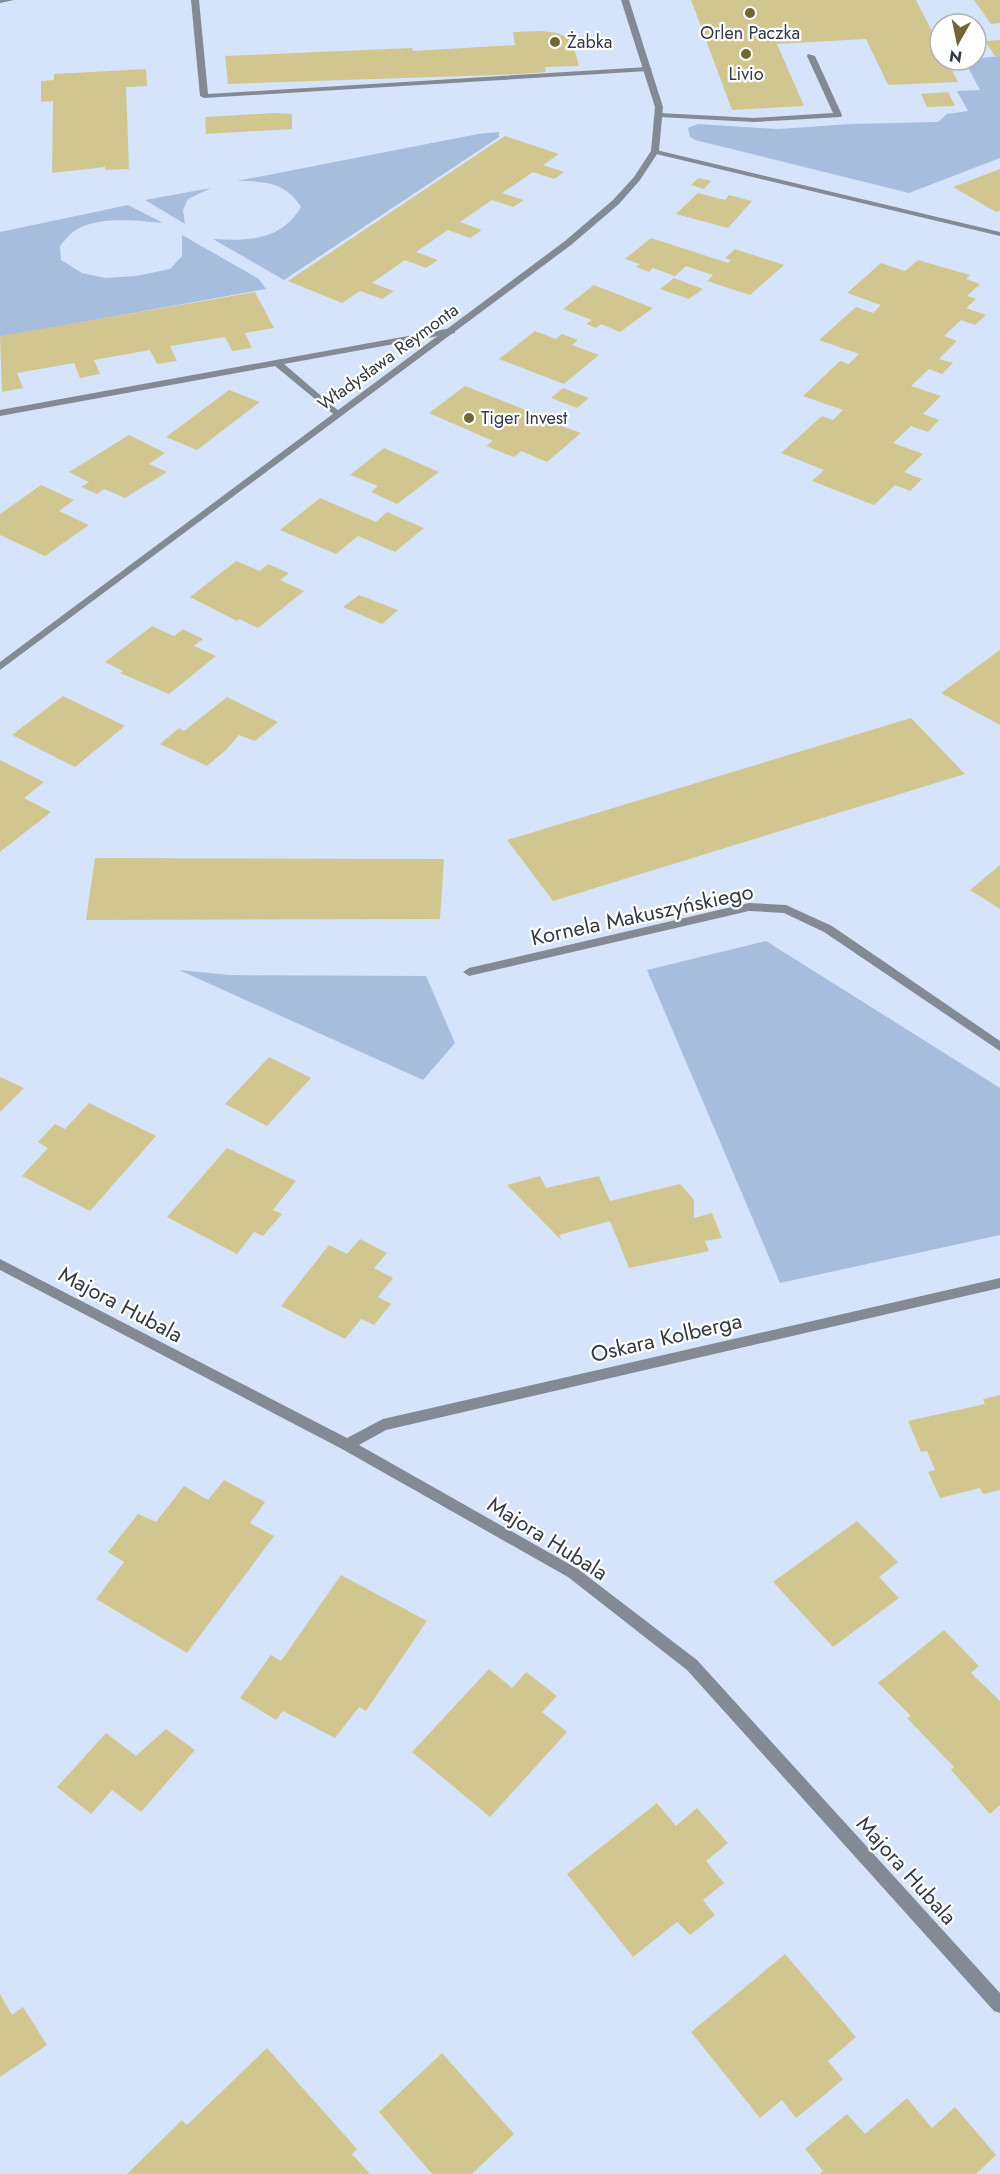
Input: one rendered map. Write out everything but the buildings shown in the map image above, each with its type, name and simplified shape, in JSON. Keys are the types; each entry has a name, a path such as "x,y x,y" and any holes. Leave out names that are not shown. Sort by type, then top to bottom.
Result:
{"street":[{"path":"0,0 10,0"},
{"path":"195,0 204,96 648,69"},
{"name":"Władysława Reymonta","path":"0,667 337,414 452,331 568,243 616,202 637,178 655,150 659,115 648,69 625,0"},
{"path":"659,115 754,120 838,115 811,56"},
{"path":"655,150 1000,234"},
{"path":"0,413 452,331"},
{"path":"276,363 337,414"},
{"name":"Kornela Makuszyńskiego","path":"469,972 749,907 786,909 828,929 1000,1047"},
{"name":"Majora Hubala","path":"0,1264 347,1445 573,1573 692,1665 1000,2005"},
{"name":"Oskara Kolberga","path":"347,1445 383,1425 1000,1282"}],"shaded area":[{"path":"1000,56 1000,158 909,193 690,137 688,128 698,124 778,129 851,124 938,122 947,114 968,111 957,91 980,90 970,72 988,72 988,57"},
{"path":"499,132 499,137 284,280 213,239 251,239 274,233 284,227 301,207 288,192 274,185 237,181 478,134"},
{"path":"211,188 188,199 183,210 185,224 145,200"},
{"path":"128,205 163,223 117,220 93,223 71,234 60,246 61,260 82,273 105,278 136,276 170,269 182,256 182,235 259,279 266,289 0,337 0,232"},
{"path":"766,941 1000,1088 1000,1235 780,1283 647,970"},
{"path":"179,970 229,975 426,976 455,1043 423,1080"}],"place":[{"name":"Orlen Paczka","path":"750,13"},
{"name":"Żabka","path":"555,42"},
{"name":"Livio","path":"746,54"},
{"name":"Tiger Invest","path":"469,418"}]}
